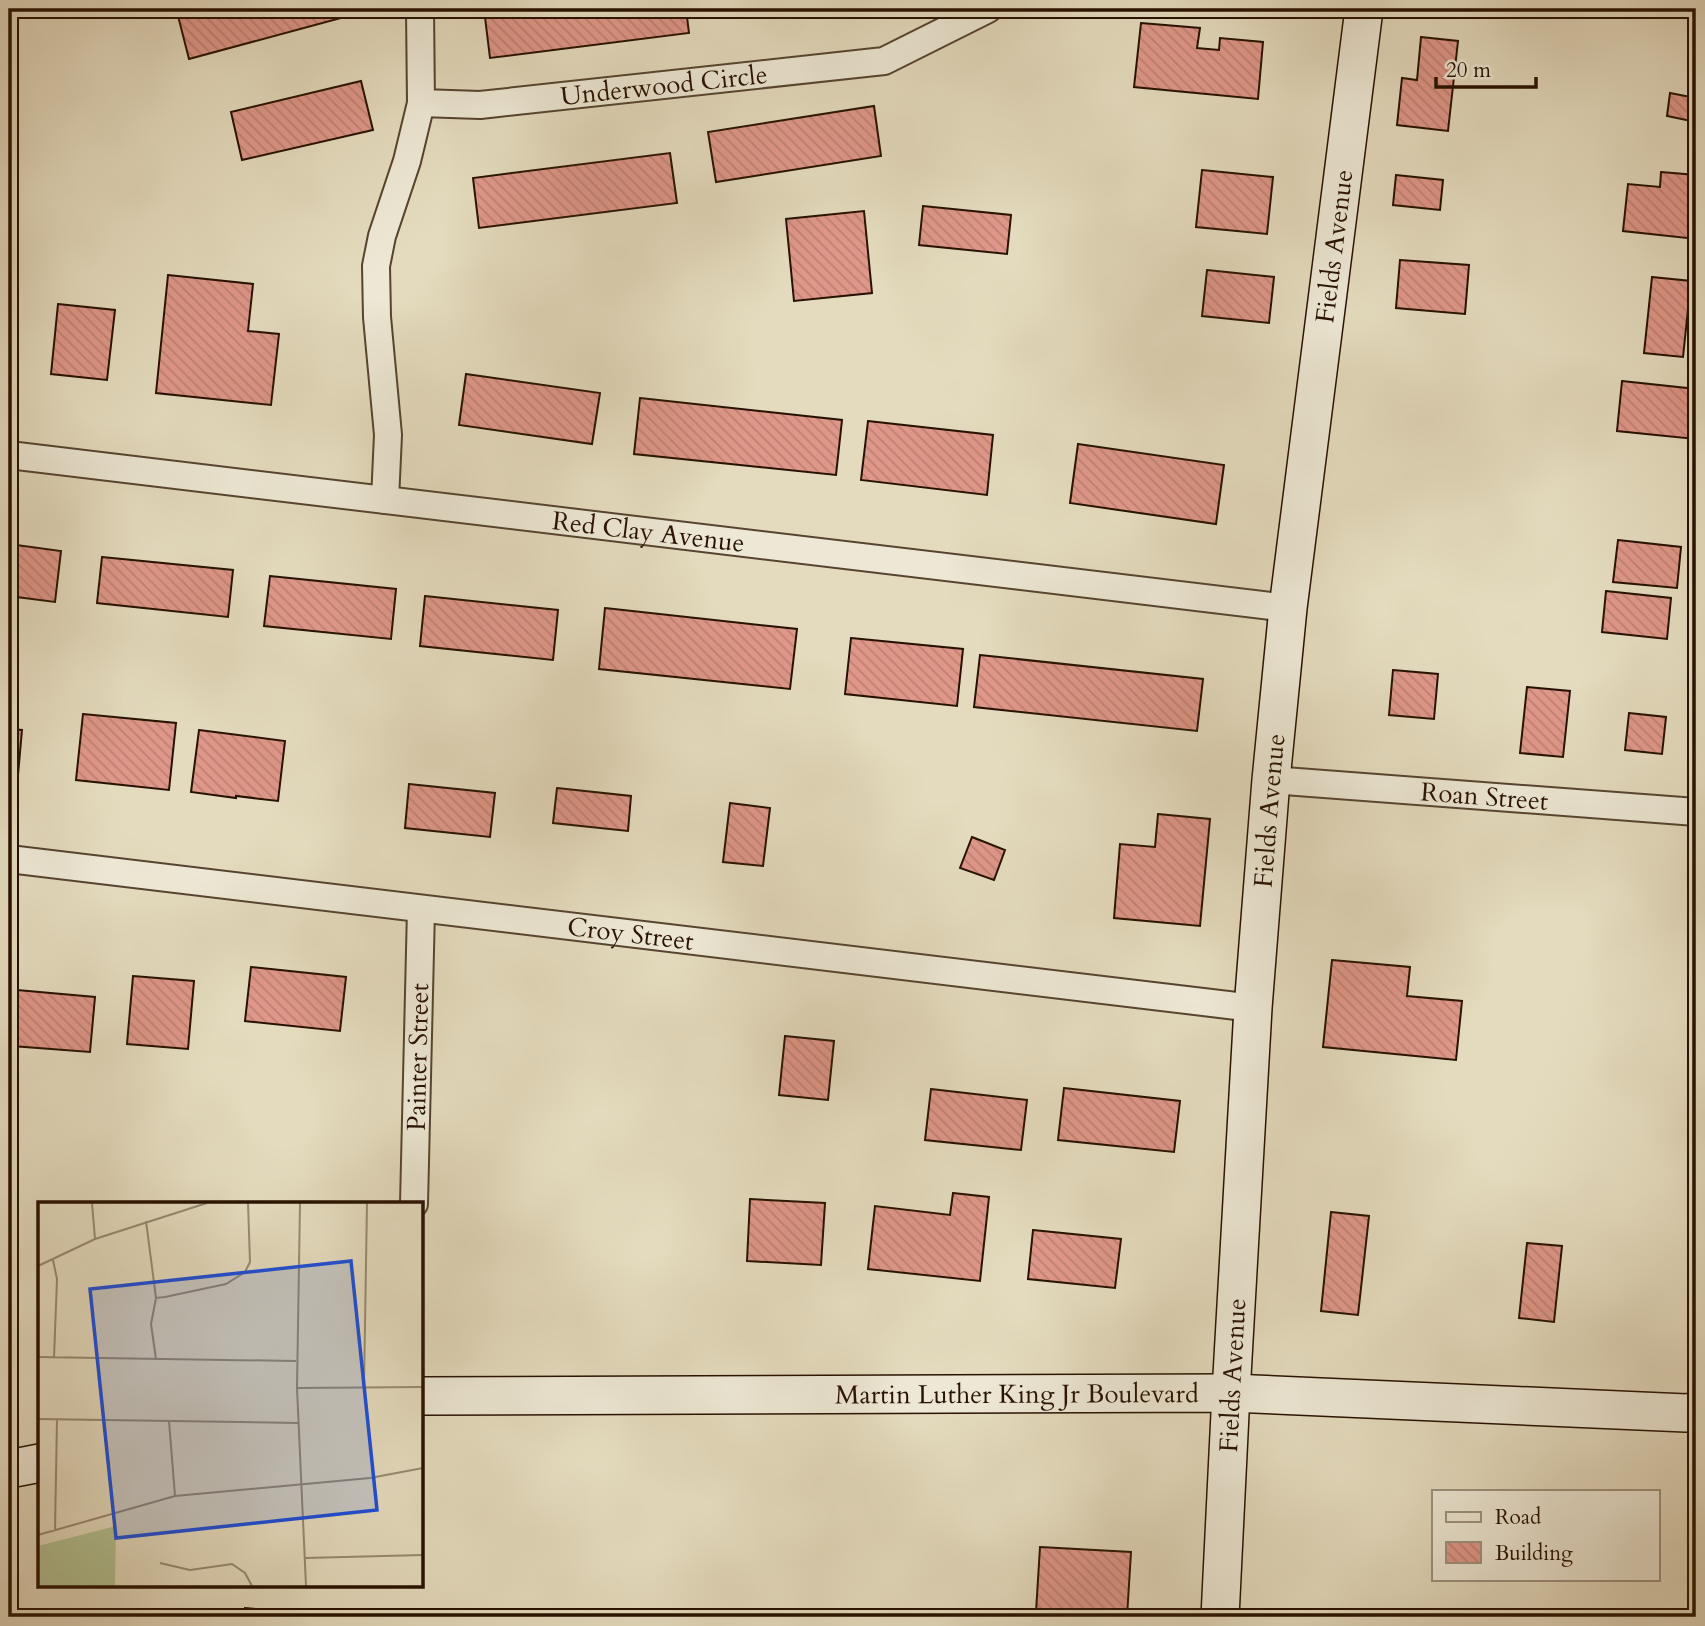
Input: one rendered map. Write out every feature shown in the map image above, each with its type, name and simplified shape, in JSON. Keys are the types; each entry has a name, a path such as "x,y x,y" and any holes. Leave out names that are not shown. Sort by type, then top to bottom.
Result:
{"street":[{"path":"385,500 388,435 377,317 376,266 382,236 407,161 421,103 420,9"},
{"name":"Underwood Circle","path":"421,103 480,106 884,61 989,9"},
{"name":"Fields Avenue","path":"1220,1617 1252,1008 1272,780 1288,608 1364,9"},
{"name":"Red Clay Avenue","path":"9,455 1288,608"},
{"name":"Roan Street","path":"1272,780 1696,812"},
{"name":"Croy Street","path":"9,859 1252,1008"},
{"name":"Painter Street","path":"414,1202 421,909"},
{"name":"Martin Luther King Jr Boulevard","path":"424,1396 1230,1393 1696,1412"},
{"path":"9,1469 38,1463"}],"building":[{"path":"189,9 374,9 189,59 177,12"},
{"path":"484,9 686,9 689,33 490,58"},
{"path":"1141,23 1200,28 1197,48 1219,50 1220,38 1263,42 1258,99 1134,87"},
{"path":"1421,37 1458,41 1448,131 1397,125 1402,78 1417,80"},
{"path":"361,81 373,130 242,160 231,112"},
{"path":"1670,93 1696,98 1696,122 1667,116"},
{"path":"874,106 881,156 716,182 708,132"},
{"path":"670,153 677,203 479,228 473,178"},
{"path":"1202,170 1273,177 1267,234 1196,227"},
{"path":"1661,172 1696,175 1696,239 1623,231 1628,184 1660,187"},
{"path":"1396,175 1443,180 1440,210 1393,205"},
{"path":"923,206 1011,215 1007,254 919,245"},
{"path":"864,211 872,293 794,301 786,219"},
{"path":"1400,260 1469,265 1465,314 1396,308"},
{"path":"1207,270 1274,277 1269,323 1202,316"},
{"path":"168,275 253,284 248,331 279,334 271,405 156,393"},
{"path":"1652,277 1691,281 1683,357 1644,353"},
{"path":"58,304 115,310 107,380 51,374"},
{"path":"466,374 600,393 592,444 459,425"},
{"path":"1622,381 1696,389 1695,439 1617,431"},
{"path":"640,398 842,420 836,475 634,454"},
{"path":"868,421 993,435 987,495 861,480"},
{"path":"1078,444 1224,465 1216,524 1070,503"},
{"path":"1618,540 1681,547 1677,588 1613,582"},
{"path":"9,544 61,551 55,602 9,596"},
{"path":"102,557 233,570 228,617 97,603"},
{"path":"270,576 396,589 391,639 264,626"},
{"path":"1606,591 1671,598 1667,639 1602,632"},
{"path":"425,596 558,610 553,660 420,646"},
{"path":"605,608 797,629 790,689 599,669"},
{"path":"851,638 963,649 957,706 845,694"},
{"path":"980,655 1203,679 1197,731 974,707"},
{"path":"1393,670 1438,674 1434,719 1389,715"},
{"path":"1527,687 1570,691 1563,757 1520,753"},
{"path":"1629,713 1666,717 1662,754 1625,750"},
{"path":"83,714 176,723 169,790 76,780"},
{"path":"9,729 22,730 18,775 9,774"},
{"path":"199,730 285,741 278,801 191,792"},
{"path":"409,784 495,793 490,837 405,828"},
{"path":"557,788 631,796 628,831 553,823"},
{"path":"730,803 770,808 763,866 723,862"},
{"path":"1158,814 1210,819 1200,926 1114,918 1120,844 1155,847"},
{"path":"972,837 1005,850 994,880 960,868"},
{"path":"1332,960 1410,967 1407,996 1462,1001 1456,1060 1323,1047"},
{"path":"251,967 346,977 340,1031 245,1021"},
{"path":"133,976 194,981 188,1049 127,1044"},
{"path":"17,990 95,997 90,1052 12,1046"},
{"path":"785,1036 834,1041 828,1100 779,1095"},
{"path":"1064,1088 1180,1101 1174,1152 1058,1140"},
{"path":"931,1089 1027,1100 1021,1150 925,1140"},
{"path":"953,1193 989,1197 980,1281 868,1269 875,1206 950,1215"},
{"path":"750,1199 825,1203 821,1265 747,1261"},
{"path":"1331,1212 1369,1216 1358,1315 1321,1311"},
{"path":"1033,1230 1121,1239 1115,1288 1028,1279"},
{"path":"1527,1243 1562,1246 1554,1322 1519,1318"},
{"path":"1040,1547 1131,1552 1127,1617 1036,1612"},
{"path":"245,1608 284,1612 284,1617 244,1617"}]}
